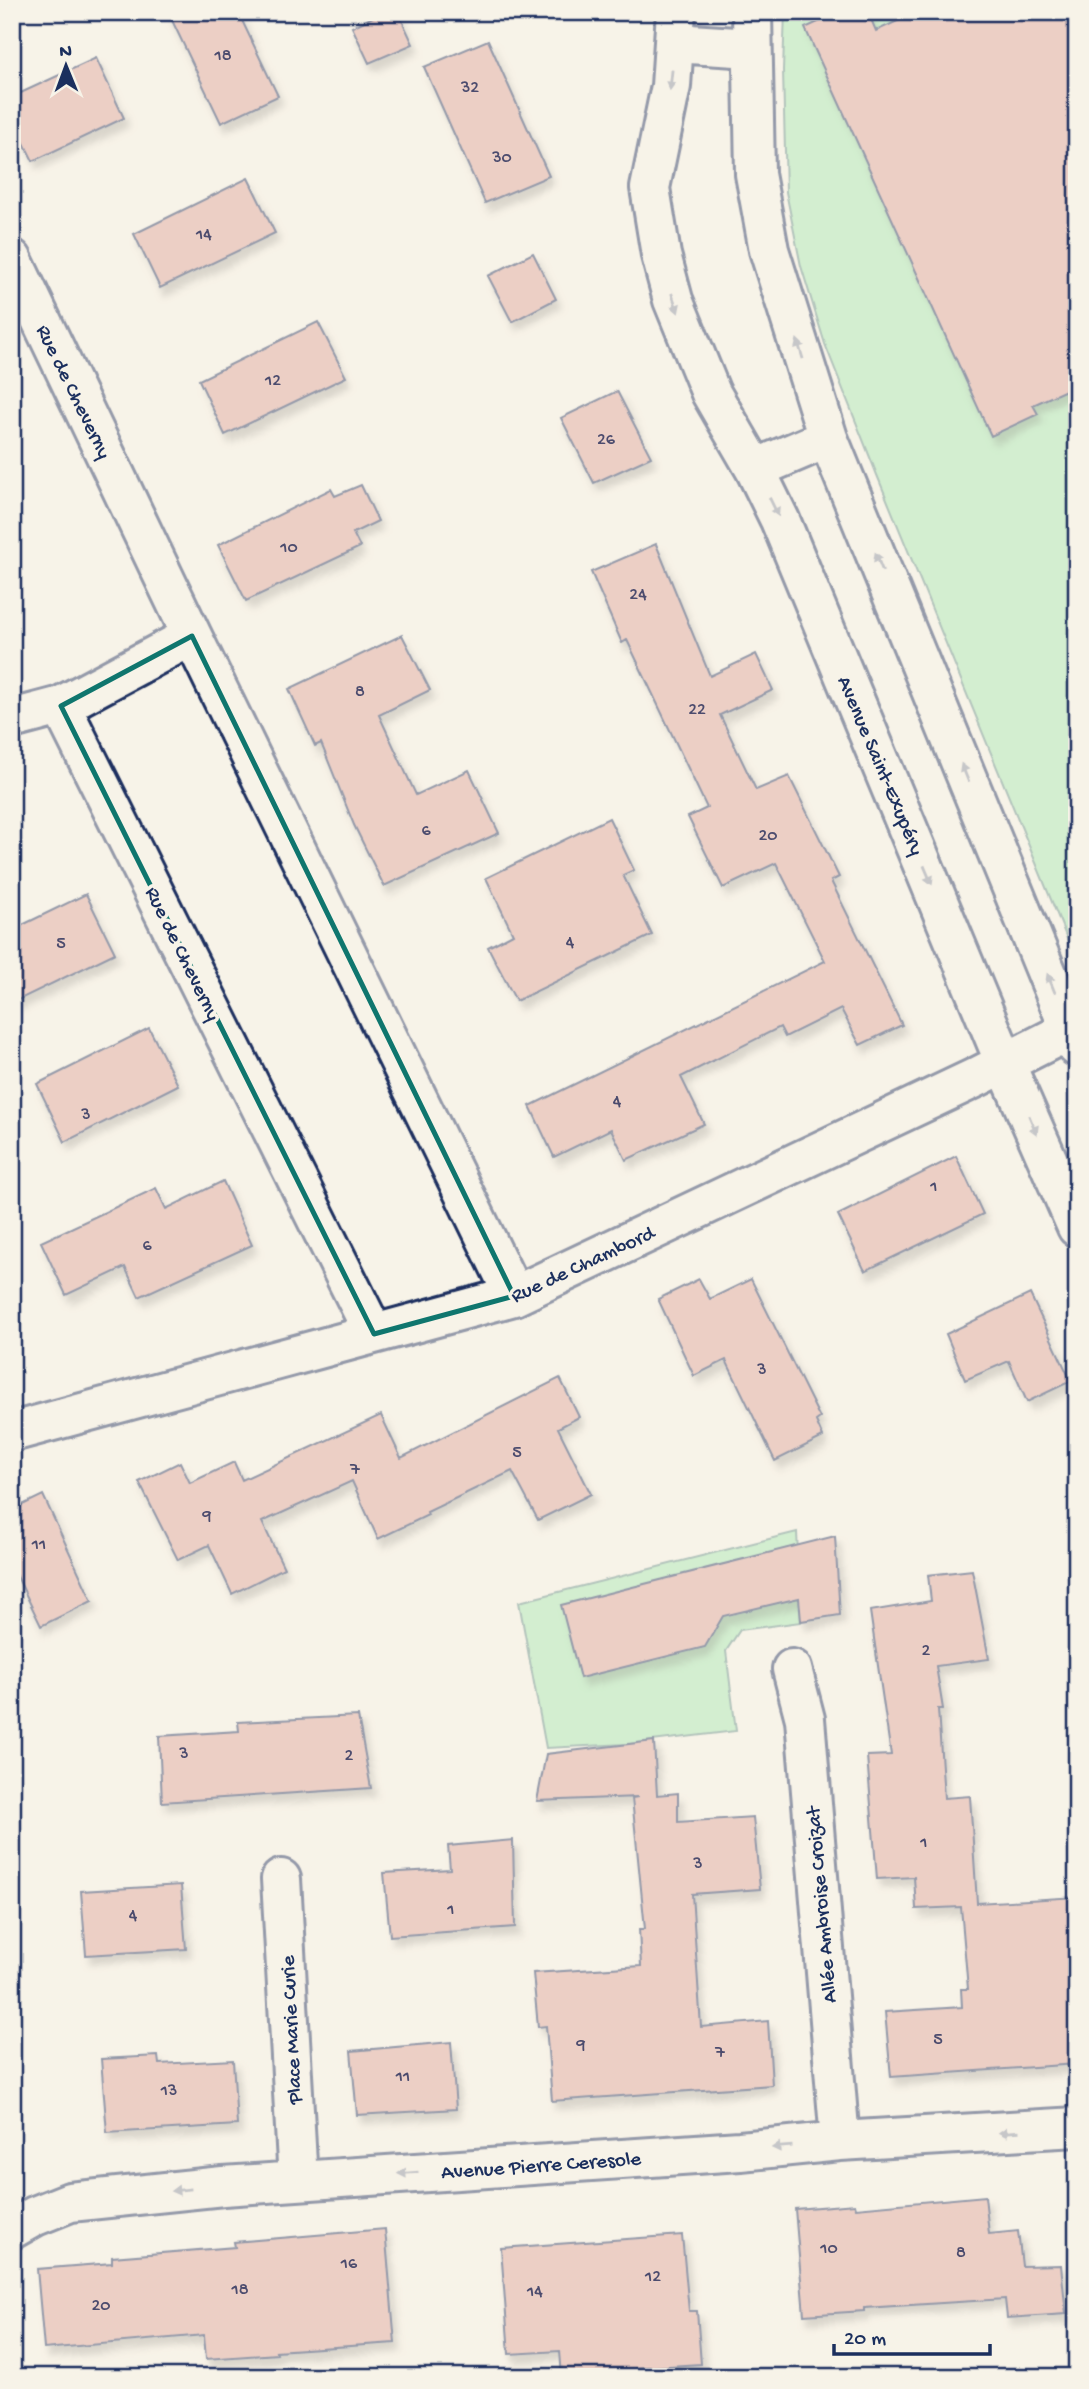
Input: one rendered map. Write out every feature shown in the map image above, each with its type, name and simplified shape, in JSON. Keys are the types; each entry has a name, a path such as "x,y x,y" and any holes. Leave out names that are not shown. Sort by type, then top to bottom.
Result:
{"street":[{"name":"Avenue Saint-Exupéry","path":"1005,1063 1073,1038 828,438 769,250 755,174 752,30 675,28 671,86 650,188 661,256 673,300 711,393 755,469 780,520 1005,1063 1077,1227"},
{"name":"Rue de Cheverny","path":"12,260 514,1296"},
{"path":"755,469 828,438"},
{"path":"12,719 61,706 192,636"},
{"name":"Rue de Cheverny","path":"61,706 374,1334"},
{"name":"Rue de Chambord","path":"12,1432 514,1296 1005,1063"},
{"name":"Allée Ambroise Croizat","path":"792,1669 805,1719 840,2141"},
{"name":"Place Marie Curie","path":"281,1879 298,2181"},
{"name":"Avenue Pierre Ceresole","path":"12,2229 70,2202 223,2186 726,2152 840,2141 1077,2127"}],"highlighted area":[{"path":"192,636 514,1296 374,1334 61,706"}],"green space":[{"path":"785,12 1077,12 1077,963 825,344 801,266 786,192 783,70"},
{"path":"797,1532 801,1622 740,1630 726,1651 736,1731 627,1744 546,1748 519,1602"}],"building":[{"path":"168,12 238,12 278,96 221,123"},
{"path":"383,12 398,12 413,44 369,63 352,27"},
{"path":"840,12 868,12 876,31 917,12 1077,12 1077,385 1033,405 1038,414 991,436 805,28"},
{"path":"488,40 549,176 485,203 424,67"},
{"path":"96,58 124,118 33,161 12,119 12,97"},
{"path":"248,178 275,233 160,288 134,234"},
{"path":"533,253 556,299 512,322 488,276"},
{"path":"318,322 346,377 225,435 199,380"},
{"path":"617,391 651,457 594,483 561,418"},
{"path":"361,485 378,521 353,533 360,547 246,601 218,545 331,489 335,496"},
{"path":"656,544 710,676 756,654 773,690 720,715 756,790 789,776 839,877 831,881 902,1025 860,1045 841,1009 785,1037 780,1027 681,1077 704,1124 626,1160 611,1129 554,1157 530,1106 825,961 776,863 723,888 688,817 707,808 627,640 622,643 591,572"},
{"path":"402,635 430,690 379,715 416,795 469,770 499,833 384,886 354,825 321,743 315,746 289,689"},
{"path":"609,818 634,870 623,875 652,935 516,1001 488,947 513,934 486,878"},
{"path":"86,894 115,953 12,1003 12,930"},
{"path":"149,1028 178,1085 65,1142 37,1084"},
{"path":"956,1156 983,1214 865,1271 838,1215"},
{"path":"223,1181 252,1245 139,1297 125,1267 66,1295 41,1242 156,1188 166,1209"},
{"path":"699,1279 710,1299 751,1279 820,1418 816,1421 823,1437 775,1461 726,1360 694,1376 658,1299"},
{"path":"1030,1294 1071,1381 1027,1402 1009,1361 965,1380 946,1334"},
{"path":"560,1378 579,1417 558,1428 591,1494 538,1520 512,1471 378,1539 352,1481 262,1522 284,1568 232,1594 209,1545 178,1560 139,1482 180,1462 190,1483 234,1462 242,1480 381,1415 401,1458"},
{"path":"43,1495 92,1601 41,1626 12,1566 12,1510"},
{"path":"835,1536 840,1615 801,1621 799,1598 723,1616 705,1647 580,1678 561,1605"},
{"path":"972,1570 989,1659 936,1666 943,1709 938,1709 944,1798 970,1796 977,1903 1077,1897 1077,2064 891,2077 885,2012 962,2007 961,1989 968,1989 961,1907 916,1909 914,1877 877,1879 867,1756 891,1755 870,1611 931,1601 928,1575"},
{"path":"358,1716 371,1788 162,1802 159,1736 239,1731 238,1722"},
{"path":"654,1741 657,1795 678,1793 678,1822 753,1817 760,1889 692,1894 701,2027 768,2021 772,2085 552,2101 546,2026 538,2027 533,1973 641,1966 639,1929 645,1929 632,1798 638,1797 537,1801 546,1754"},
{"path":"513,1840 515,1927 390,1936 384,1873 450,1869 448,1846"},
{"path":"181,1885 186,1949 86,1955 81,1891"},
{"path":"451,2042 456,2109 357,2115 351,2051"},
{"path":"158,2056 159,2064 233,2060 237,2125 107,2133 101,2059"},
{"path":"985,2196 989,2234 1018,2231 1022,2266 1061,2265 1066,2314 1007,2318 1005,2299 864,2308 864,2311 804,2315 795,2209 855,2204 856,2208"},
{"path":"385,2229 395,2343 206,2359 204,2335 44,2349 37,2269 112,2263 112,2257 235,2247 234,2242"},
{"path":"682,2235 689,2311 697,2311 701,2364 636,2368 636,2377 562,2377 560,2351 509,2354 501,2248"}]}
